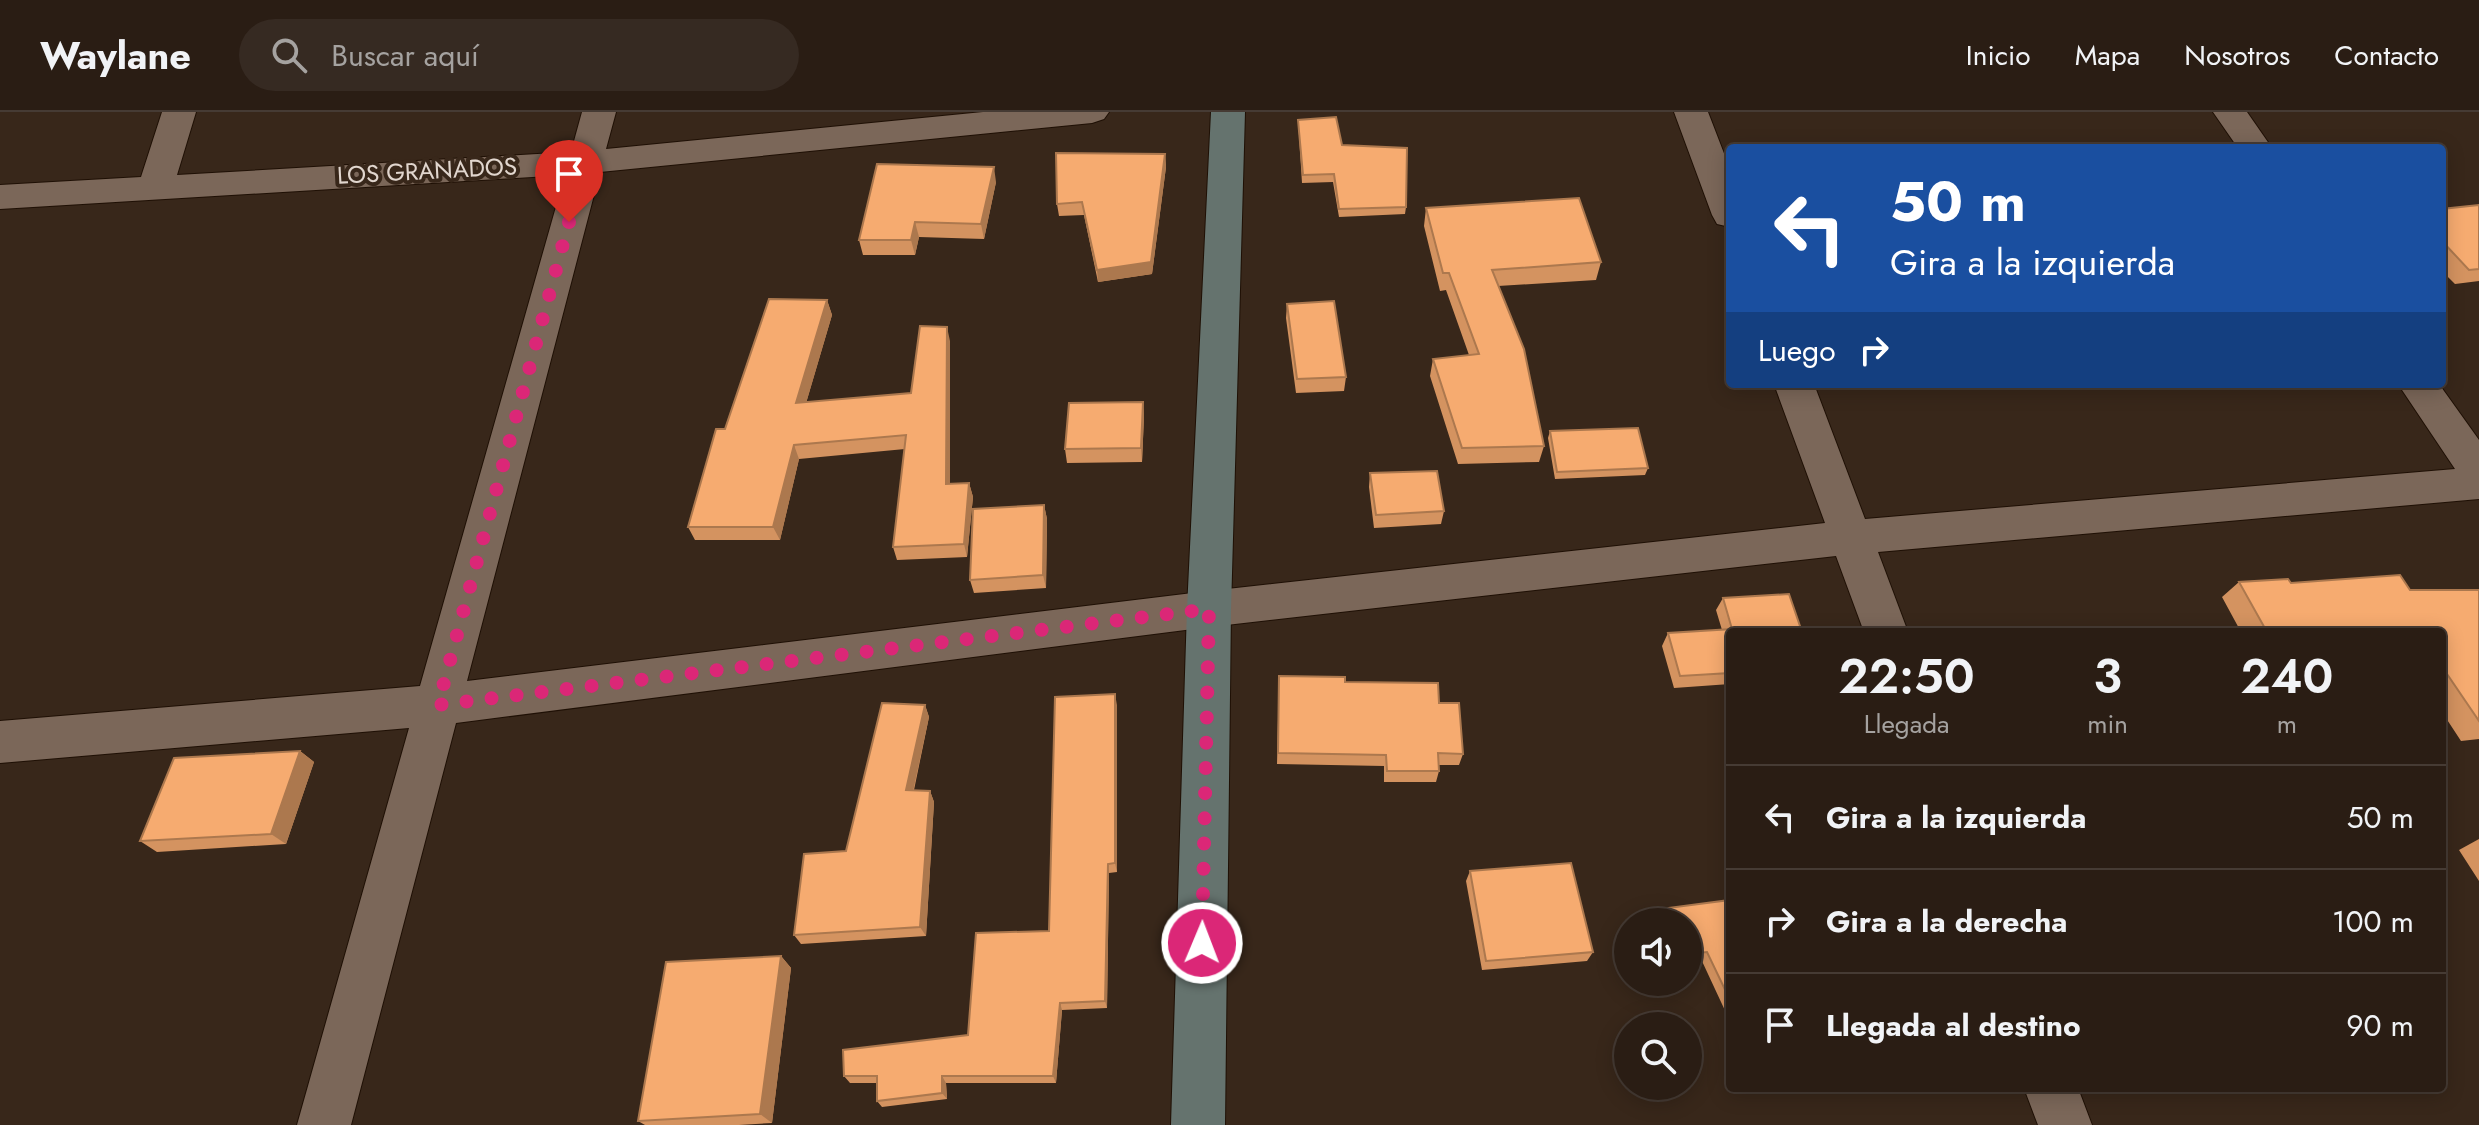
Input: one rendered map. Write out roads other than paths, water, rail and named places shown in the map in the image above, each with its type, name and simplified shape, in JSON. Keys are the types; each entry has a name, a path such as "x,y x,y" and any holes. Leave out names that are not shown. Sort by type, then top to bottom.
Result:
{"street":[{"path":"156,186 179,112"},
{"path":"324,1125 599,112"},
{"name":"LOS GRANADOS","path":"0,197 585,162 1092,112"},
{"path":"1198,1125 1209,609 1228,112"},
{"path":"1691,112 1726,204"},
{"path":"2230,112 2252,144"},
{"path":"1795,388 1885,628"},
{"path":"2421,388 2479,472"},
{"path":"0,742 438,705 1209,609 1851,537 2479,483"},
{"path":"2053,1092 2065,1125"}]}
